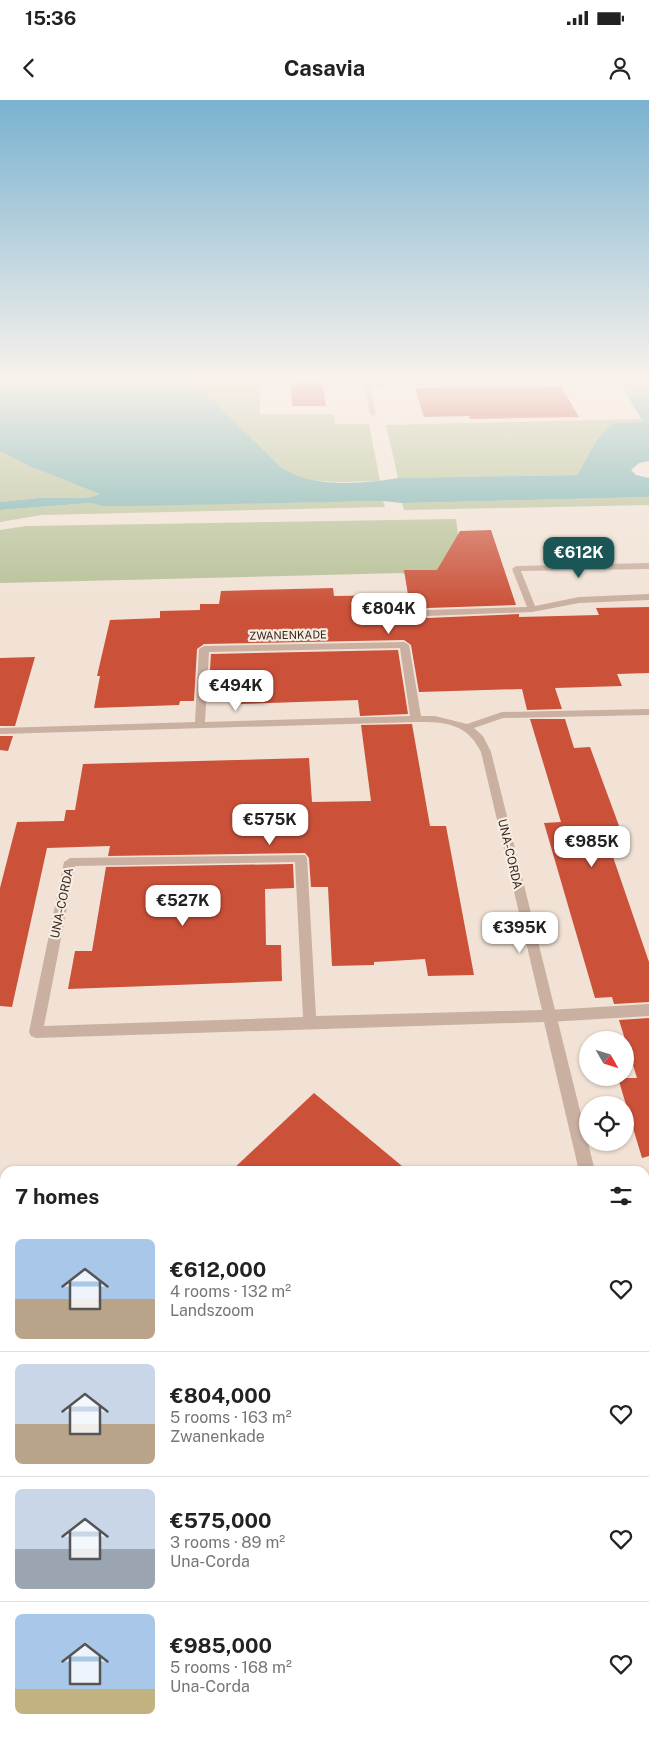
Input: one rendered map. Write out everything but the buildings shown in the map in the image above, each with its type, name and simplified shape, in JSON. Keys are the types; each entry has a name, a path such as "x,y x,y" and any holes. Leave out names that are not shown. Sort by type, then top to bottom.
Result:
{"street":[{"path":"532,608 516,569 649,566"},
{"path":"427,613 532,608 580,600 649,597"},
{"name":"ZWANENKADE","path":"200,726 204,649 404,645 416,719"},
{"path":"0,731 416,719 435,720 467,727 502,715 649,712"},
{"name":"UNA-CORDA","path":"467,727 480,738 486,752 586,1166"},
{"name":"UNA-CORDA","path":"310,1022 301,858 70,862 36,1032 549,1016"},
{"path":"549,1016 649,1010"}],"green space":[{"path":"0,454 7,454 29,466 101,494 88,498 38,498 0,502"},
{"path":"268,454 375,454 380,481 329,482 305,478 282,468"},
{"path":"393,454 589,454 577,475 398,478"},
{"path":"649,497 649,505 404,510 402,503"},
{"path":"383,501 385,507 42,515 0,522 0,510 91,503 102,506"},
{"path":"456,519 467,604 402,573 0,583 0,530 26,526"}],"water":[{"path":"7,454 268,454 282,468 308,479 323,482 354,483 398,478 577,475 589,454 649,454 649,461 639,463 631,470 636,475 649,478 649,497 402,503 383,501 135,506 102,506 91,503 0,510 0,502 38,498 88,498 100,494 29,466"}]}
